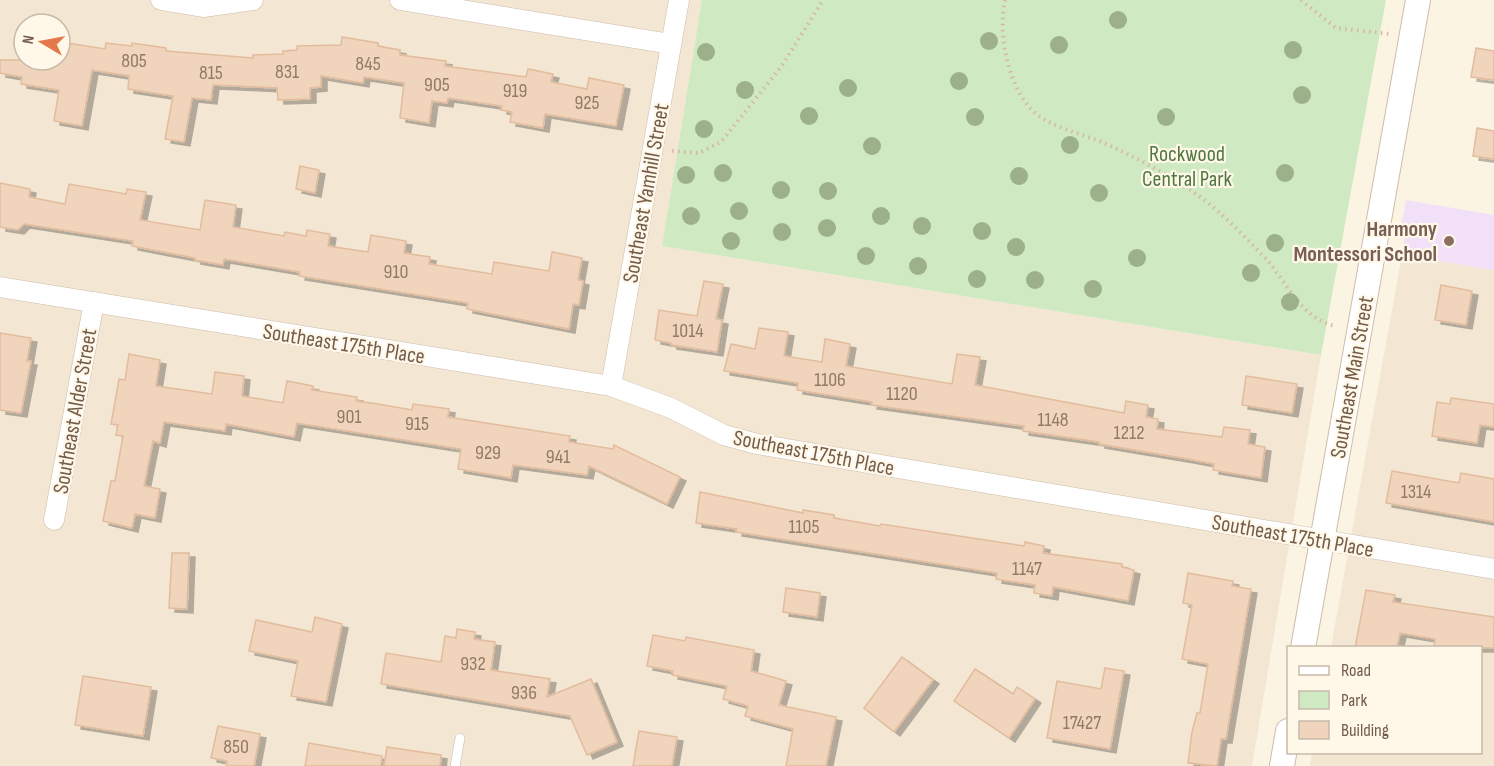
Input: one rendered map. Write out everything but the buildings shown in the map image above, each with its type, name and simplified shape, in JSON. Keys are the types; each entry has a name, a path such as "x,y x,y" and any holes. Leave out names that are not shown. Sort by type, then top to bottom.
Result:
{"street":[{"path":"161,0 203,7 253,0"},
{"path":"400,0 671,44"},
{"name":"Southeast Yamhill Street","path":"611,386 679,0"},
{"name":"Southeast Main Street","path":"1303,646 1418,0"},
{"name":"Southeast 175th Place","path":"0,287 611,386 671,408 724,435 757,444 1494,569"},
{"name":"Southeast Alder Street","path":"54,520 94,302"},
{"path":"1282,766 1287,737"}],"lane":[{"path":"455,766 460,738"}],"path":[{"path":"653,149 699,153 721,142 782,67 823,0"},
{"path":"1005,0 1003,10 1005,45 1016,82 1031,110 1048,121 1122,152 1191,191 1244,236 1308,311 1327,325 1359,331"},
{"path":"1301,0 1336,28 1411,36"}],"shaded area":[{"path":"0,0 702,0 662,246 1321,355 1252,766 0,766"},
{"name":"Harmony Montessori School","path":"1406,200 1494,215 1494,270 1402,255 1406,228 1401,227"},
{"path":"1402,255 1494,270 1494,766 1310,766 1312,754 1482,754 1482,646 1331,646"}],"green space":[{"name":"Rockwood Central Park","path":"702,0 1386,0 1321,355 662,246"}],"place":[{"name":"Harmony Montessori School","path":"1449,241"}]}
